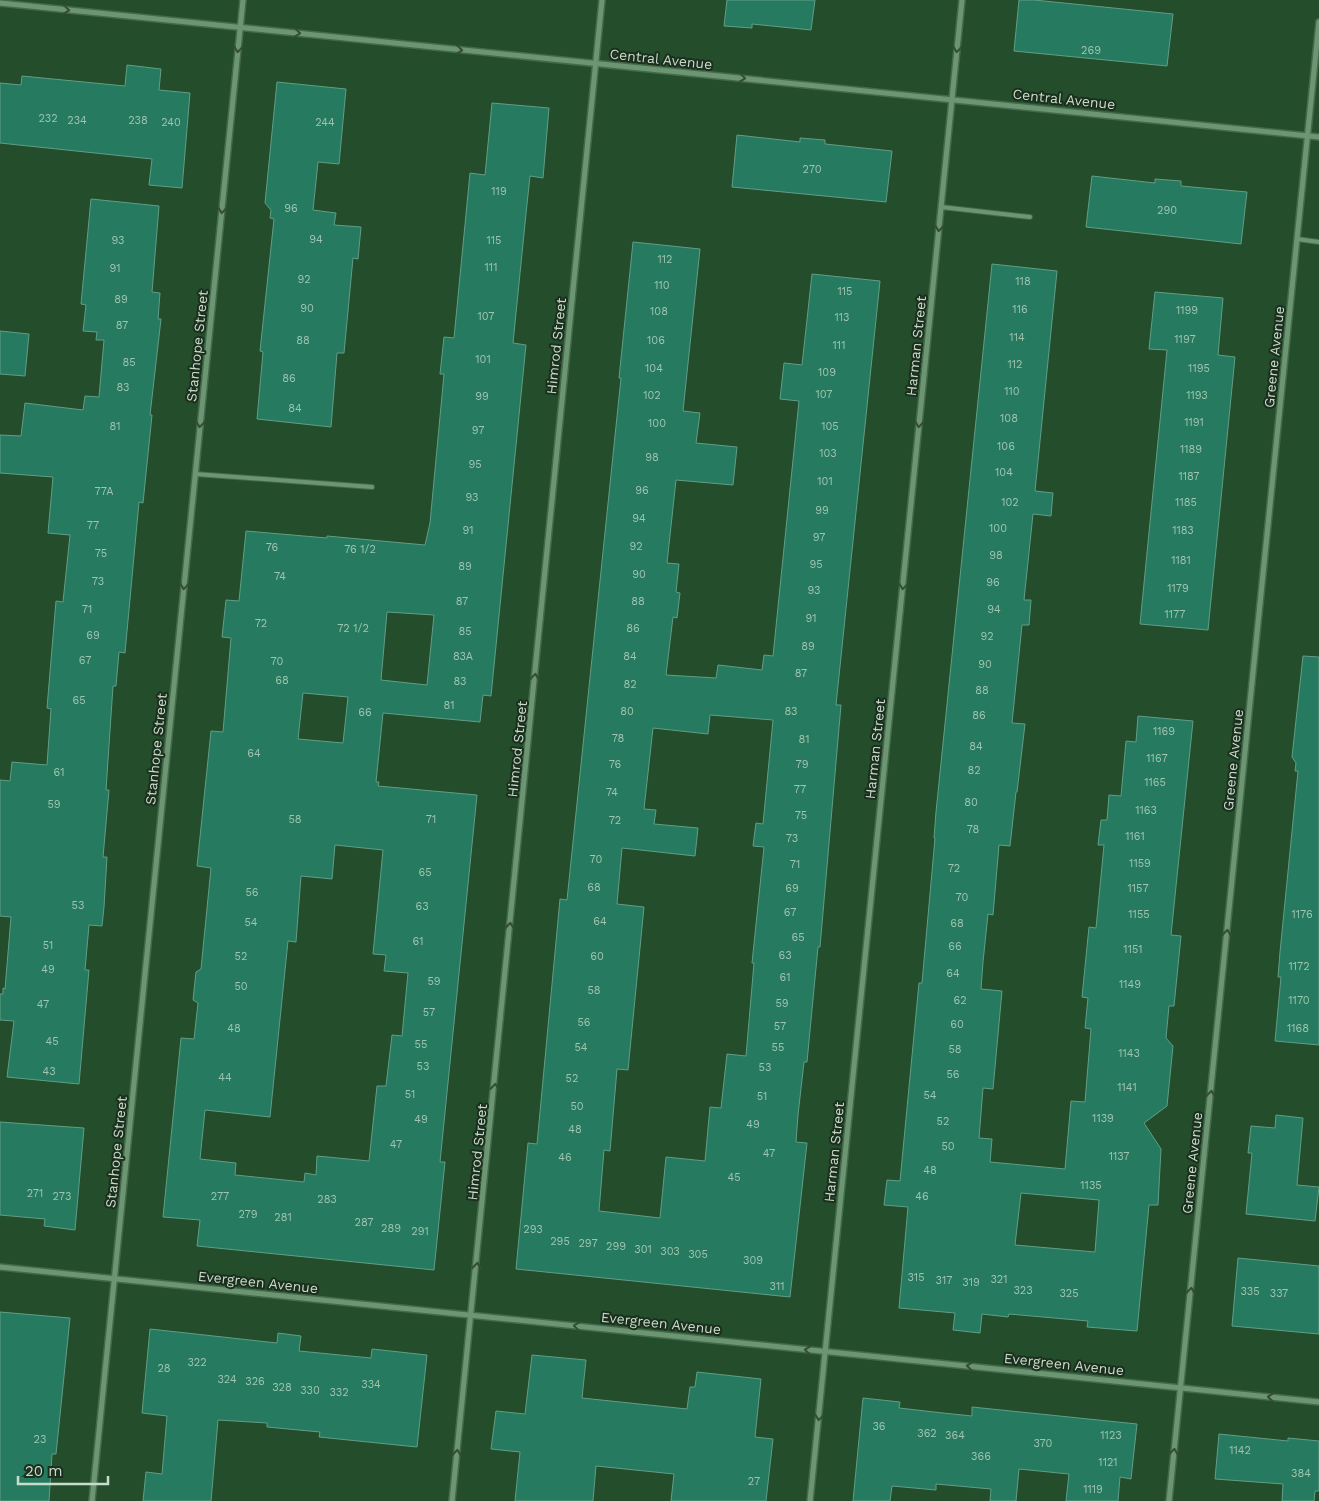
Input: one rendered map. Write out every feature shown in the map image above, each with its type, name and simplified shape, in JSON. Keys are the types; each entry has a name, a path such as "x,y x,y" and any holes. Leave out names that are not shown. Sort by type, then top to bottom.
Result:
{"street":[{"name":"Stanhope Street","path":"92,1501 243,0"},
{"name":"Himrod Street","path":"452,1501 602,0"},
{"name":"Harman Street","path":"810,1501 962,0"},
{"name":"Central Avenue","path":"0,3 1319,137"},
{"name":"Greene Avenue","path":"1169,1501 1319,22"},
{"name":"Evergreen Avenue","path":"0,1267 1319,1402"}],"lane":[{"path":"941,207 1030,217"},
{"path":"1297,239 1319,242"},
{"path":"196,474 372,487"}],"building":[{"path":"727,0 815,0 811,30 752,24 752,28 724,26"},
{"path":"1019,0 1173,14 1167,66 1014,51"},
{"path":"127,65 161,69 159,90 190,93 182,188 149,185 152,159 0,143 0,83 21,85 22,76 125,86"},
{"path":"277,82 346,89 339,164 318,162 313,210 336,213 334,225 361,227 358,259 353,258 344,353 337,353 331,427 257,419 263,352 260,351 274,219 270,218 271,210 265,203"},
{"path":"492,103 549,108 543,178 530,176 513,343 526,345 491,696 483,695 480,722 383,713 376,782 379,782 378,786 477,795 440,1162 445,1162 434,1270 197,1246 200,1220 163,1217 181,1038 194,1039 198,1003 193,1000 196,972 201,969 211,868 197,866 211,731 223,732 231,638 222,637 226,600 239,601 246,531 425,545 430,523 444,374 440,374 444,337 454,338 470,173 485,175","holes":["387,612 434,615 427,685 381,680","303,693 348,697 343,743 298,739","335,845 383,850 373,954 386,955 384,971 408,973 402,1036 392,1035 386,1086 377,1086 369,1161 317,1156 316,1175 305,1173 304,1182 235,1175 236,1163 200,1159 205,1110 270,1117 288,941 296,942 301,876 332,879"]},
{"path":"737,135 800,142 800,138 825,140 825,144 892,151 886,202 732,187"},
{"path":"1092,176 1155,183 1155,179 1181,181 1181,186 1247,192 1241,244 1086,227"},
{"path":"91,199 159,206 152,292 160,293 158,319 161,319 150,415 152,415 143,503 139,502 125,653 119,652 116,686 113,686 106,790 109,790 103,857 107,857 104,907 102,926 89,925 85,970 89,970 79,1084 7,1077 14,1021 0,1020 0,994 3,994 3,988 5,989 11,917 0,916 0,780 10,781 12,762 47,765 51,709 47,708 56,601 63,602 70,535 48,533 53,477 0,473 0,435 21,436 25,403 83,410 85,396 99,397 104,340 96,340 97,332 83,331 86,305 81,304"},
{"path":"633,242 700,249 683,411 700,413 696,443 737,447 733,485 676,480 667,563 679,564 676,592 680,593 677,618 673,617 666,675 716,678 718,665 762,670 764,655 773,656 799,401 780,399 784,363 802,365 812,274 880,281 836,705 841,705 820,947 818,947 807,1062 804,1062 798,1115 796,1142 807,1143 790,1297 516,1269 528,1143 537,1144 560,899 567,900 621,378 619,378","holes":["710,715 773,720 763,824 756,823 753,846 764,847 752,963 754,963 746,1056 727,1054 721,1108 710,1107 705,1161 666,1157 660,1218 599,1211 604,1150 610,1151 617,1069 628,1070 644,907 617,904 622,848 695,856 698,828 654,824 656,810 644,809 653,728 708,734"]},
{"path":"992,264 1057,271 1035,491 1053,493 1051,516 1033,514 1024,600 1031,600 1029,625 1022,625 1012,723 1025,724 1010,846 999,845 993,915 988,914 983,962 981,989 1002,991 993,1089 983,1088 979,1138 992,1139 990,1162 1065,1169 1071,1101 1085,1102 1091,1029 1085,1028 1088,998 1082,997 1089,927 1096,928 1104,845 1098,845 1101,820 1107,820 1109,795 1121,796 1126,741 1136,742 1138,716 1193,721 1171,935 1181,936 1174,1006 1169,1006 1166,1038 1173,1046 1167,1106 1144,1123 1161,1149 1158,1205 1149,1205 1137,1331 1087,1327 1088,1321 1009,1314 1008,1317 982,1314 980,1333 953,1330 955,1313 899,1308 908,1207 884,1205 887,1180 900,1181 919,983 922,983 936,812","holes":["1021,1193 1099,1200 1095,1252 1015,1245"]},
{"path":"1155,292 1223,298 1218,355 1235,357 1208,630 1140,624 1167,350 1149,349"},
{"path":"0,331 29,334 25,376 0,374"},
{"path":"1303,656 1319,657 1319,1045 1275,1041 1281,977 1278,977 1280,952 1298,771 1295,771 1296,763 1292,757"},
{"path":"1276,1115 1303,1118 1297,1185 1319,1187 1315,1221 1246,1214 1252,1153 1248,1153 1251,1126 1275,1128"},
{"path":"0,1122 84,1128 75,1230 44,1226 45,1219 0,1215"},
{"path":"1238,1258 1319,1266 1319,1334 1232,1326"},
{"path":"0,1312 70,1318 56,1454 52,1454 49,1501 0,1501"},
{"path":"150,1329 277,1343 278,1333 301,1336 299,1351 371,1358 372,1349 427,1355 417,1447 319,1437 320,1432 267,1427 267,1423 218,1420 211,1501 143,1501 146,1472 162,1474 167,1416 142,1413"},
{"path":"532,1355 586,1360 582,1398 687,1409 690,1387 695,1387 697,1372 761,1379 755,1437 773,1439 766,1501 671,1501 674,1474 596,1466 593,1501 515,1501 520,1452 491,1449 496,1411 525,1414"},
{"path":"863,1398 900,1402 899,1408 972,1416 972,1407 1137,1424 1131,1479 1120,1477 1118,1501 1066,1501 1069,1474 1019,1469 1016,1501 990,1501 991,1489 936,1484 936,1490 892,1486 890,1501 853,1501"},
{"path":"1219,1434 1288,1441 1288,1438 1319,1441 1319,1491 1315,1491 1314,1501 1282,1501 1283,1484 1215,1479"}]}
